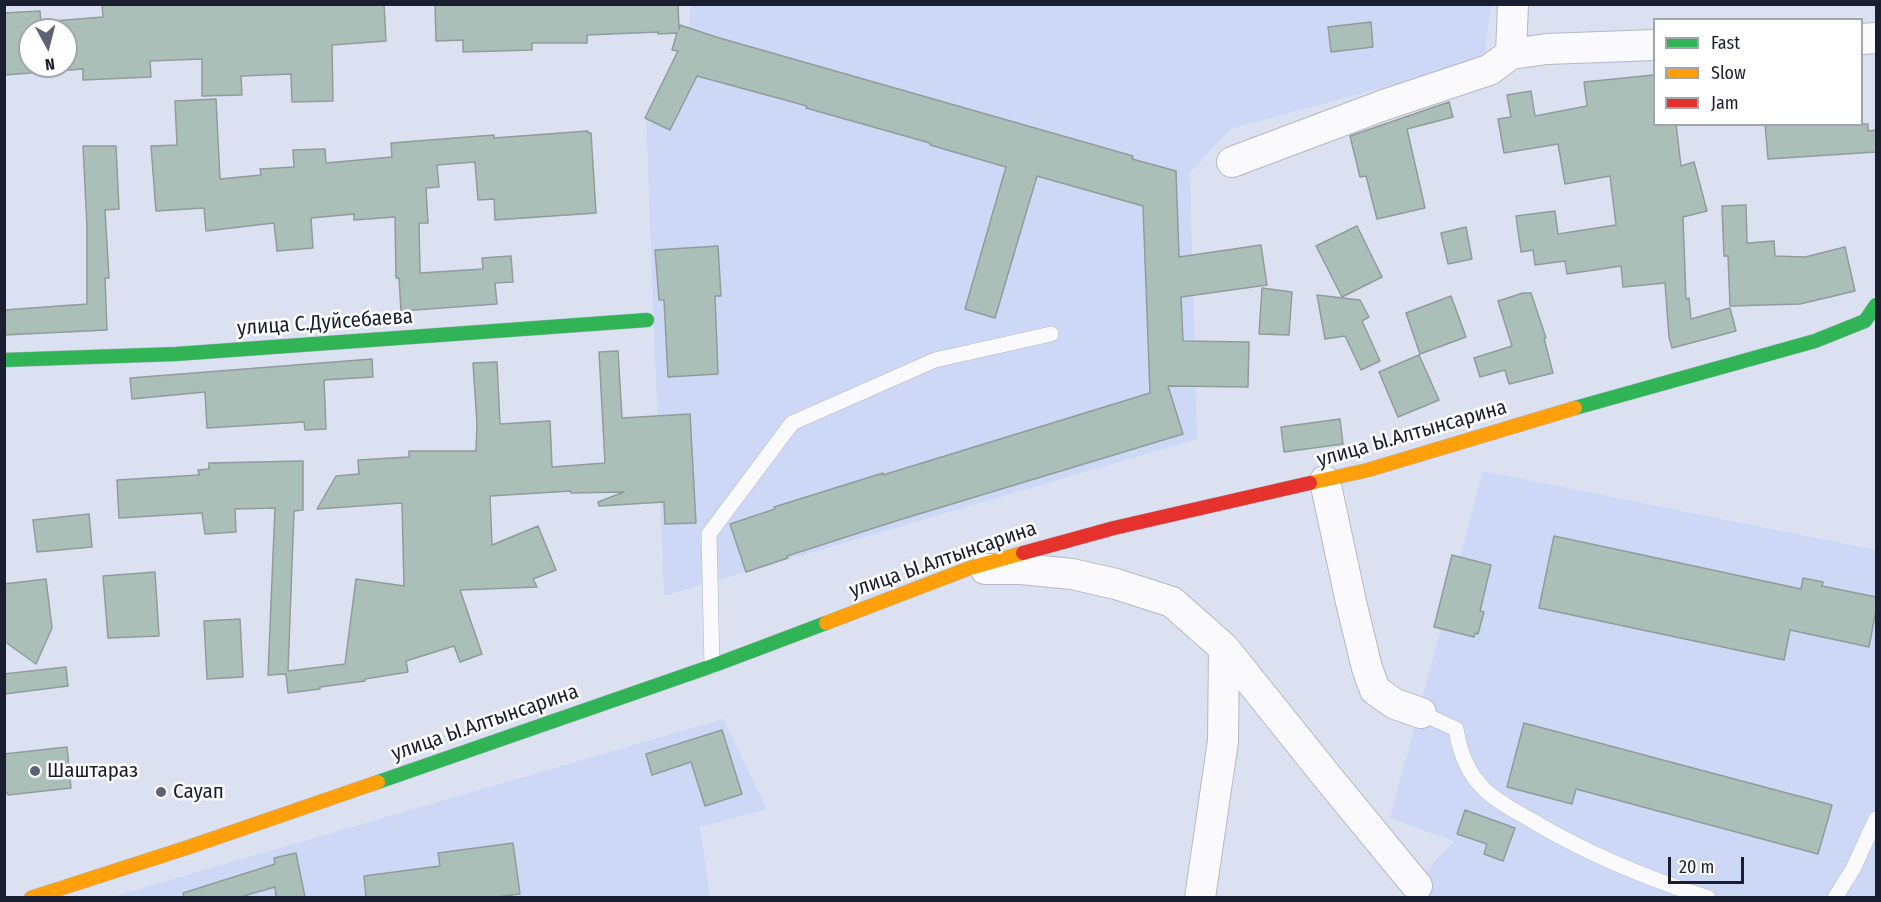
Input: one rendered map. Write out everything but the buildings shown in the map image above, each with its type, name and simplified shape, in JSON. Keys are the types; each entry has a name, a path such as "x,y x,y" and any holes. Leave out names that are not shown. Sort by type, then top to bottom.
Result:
{"street":[{"path":"1511,54 1513,4"},
{"path":"1232,162 1384,105 1489,70 1511,54 1547,49 1653,45"},
{"name":"улица Ы.Алтынсарина","path":"31,897 189,847 712,666 970,568 1114,528 1325,481 1815,341 1873,315"},
{"name":"улица С.Дуйсебаева","path":"4,360 176,354 647,320"},
{"path":"1325,481 1351,602 1367,668 1375,690 1395,704 1421,713"},
{"path":"970,568 1021,569 1072,574 1116,584 1172,602 1224,648 1421,892"},
{"path":"1200,897 1223,741 1224,648"}],"lane":[{"path":"712,666 709,534 792,423 935,360 1051,334"},
{"path":"1421,713 1456,729 1459,750 1472,774 1491,796 1570,844 1665,884 1708,897"},
{"path":"1835,897 1852,869 1876,819"}],"shaded area":[{"path":"691,5 1491,5 1484,60 1230,129 1190,173 1197,439 664,596 646,114 689,27"},
{"path":"1483,471 1876,550 1876,897 1403,897 1454,841 1390,818"},
{"path":"723,719 767,809 700,827 710,897 108,898"}],"traffic: fast":[{"path":"1575,408 1815,341 1865,321 1876,305"},
{"path":"4,360 176,354 647,320"},
{"path":"378,782 712,666 826,623"}],"traffic: slow":[{"path":"1310,483 1368,470 1575,408"},
{"path":"826,623 970,568 1023,553"},
{"path":"31,898 378,782"}],"traffic: jam":[{"path":"1023,553 1114,528 1310,483"}],"place":[{"name":"Шаштараз","path":"35,771"},
{"name":"Сауап","path":"161,792"}]}
